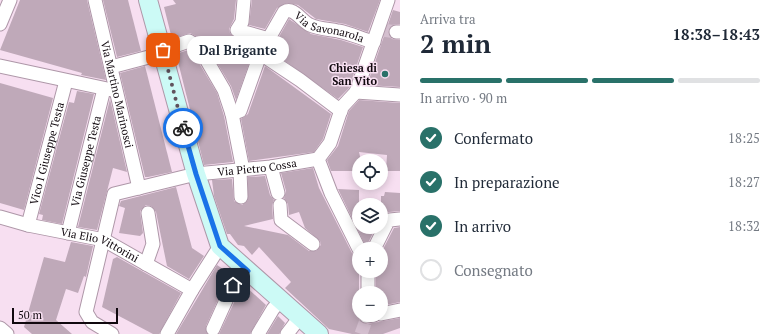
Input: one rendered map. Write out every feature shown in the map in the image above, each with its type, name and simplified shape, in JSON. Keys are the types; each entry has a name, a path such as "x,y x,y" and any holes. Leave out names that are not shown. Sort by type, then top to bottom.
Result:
{"street":[{"path":"0,24 10,0"},
{"name":"Via Martino Marinosci","path":"95,0 139,188"},
{"path":"148,0 196,174 220,246 319,334"},
{"path":"244,0 242,22 237,30 269,39"},
{"path":"356,242 331,193 318,159 330,143 342,107 356,92 374,42 381,29 388,0"},
{"name":"Via Savonarola","path":"232,114 240,111 261,54 284,12 287,10 292,10 307,24 318,28 339,31 374,42"},
{"path":"111,67 163,51 189,41 199,48 224,90 232,114 242,170 241,197"},
{"path":"261,54 300,80 341,111"},
{"path":"0,66 117,92"},
{"name":"Vico I Giuseppe Testa","path":"28,225 66,81"},
{"name":"Via Giuseppe Testa","path":"68,233 104,89"},
{"path":"356,92 400,95"},
{"name":"Via Pietro Cossa","path":"104,240 114,194 196,174 271,167 318,159"},
{"path":"271,167 279,199 281,220 313,244"},
{"path":"146,264 153,244 148,213"},
{"name":"Via Elio Vittorini","path":"0,217 28,225 104,240 192,290"},
{"path":"378,242 387,223 390,220 400,219"},
{"path":"104,240 86,312 92,322 112,334"},
{"path":"167,334 192,290 220,246"},
{"path":"213,329 233,285 248,271"},
{"path":"258,334 273,309 281,300"},
{"path":"388,313 400,310"},
{"path":"287,334 300,317"},
{"path":"0,328 6,334"}],"building":[{"path":"20,0 87,0 106,80 81,75 82,73 0,50"},
{"path":"103,0 128,0 141,51 117,57"},
{"path":"173,0 236,0 234,19 229,29 230,33 235,38 256,44 236,100 231,86 203,40 190,33 172,39 164,7 176,4"},
{"path":"252,0 380,0 368,32 345,24 316,19 298,5 288,3 277,8 265,29 249,25"},
{"path":"393,10 400,12 400,24 392,25 388,32 392,39 400,40 400,87 367,85"},
{"path":"289,19 311,34 341,40 363,47 349,88 338,99 271,51"},
{"path":"188,50 193,53 217,93 224,116 233,162 204,165 176,54"},
{"path":"145,66 172,172 148,177 145,177 120,73"},
{"path":"265,66 331,114 323,139 314,152 249,161 241,119 248,114"},
{"path":"0,83 53,98 24,210 0,203"},
{"path":"77,91 94,94 62,224 42,220 43,215 39,214 69,102 74,103"},
{"path":"110,99 127,172 113,168 97,230 78,227"},
{"path":"359,100 400,103 400,171 388,171 388,154 359,152 359,154 352,154 352,171 331,171 327,160 338,146 349,111"},
{"path":"313,168 319,188 352,253 352,278 359,278 359,286 352,286 352,322 363,322 367,324 388,322 388,320 400,318 400,328 383,334 352,334 329,329 285,288 291,282 259,247 252,255 244,246 238,245 230,234 227,234 214,196 212,180 232,179 234,201 242,205 248,200 248,177 265,176 270,195 274,200 272,205 273,219 244,226 288,235 309,251 316,251 321,245 320,241 305,228 299,212 289,215 288,204 284,198 286,191 281,173"},
{"path":"176,187 192,248 204,256 189,279 167,266 156,212 151,206 146,205 140,211 143,233 140,236 119,233 125,208 119,206 121,201"},
{"path":"338,189 359,190 359,198 352,198 352,218"},
{"path":"385,192 400,193 400,211 388,213 388,198 381,198 381,196 384,196"},
{"path":"400,227 400,302 388,305 388,286 376,286 376,278 388,278 388,242 387,242 394,228"},
{"path":"360,234 372,234 368,242 364,242"},
{"path":"71,242 93,246 86,277 84,276 78,293 66,289 56,320 72,334 32,334 24,327 44,257 65,262"},
{"path":"117,257 181,293 159,334 153,334 102,307 113,259"},
{"path":"217,265 232,275 226,282 206,326 207,334 176,334"},
{"path":"244,285 266,305 250,334 219,334 240,290"},
{"path":"278,316 285,323 279,334 267,334"}],"tunnel":[{"path":"383,30 396,32"},
{"path":"361,334 365,323"}],"way so far":[{"path":"163,50 183,128"}],"place":[{"name":"Dal Brigante","path":"163,50"},
{"name":"Chiesa di San Vito","path":"385,74"}],"route":[{"path":"183,128 196,174 220,246 248,271 233,285"}]}
